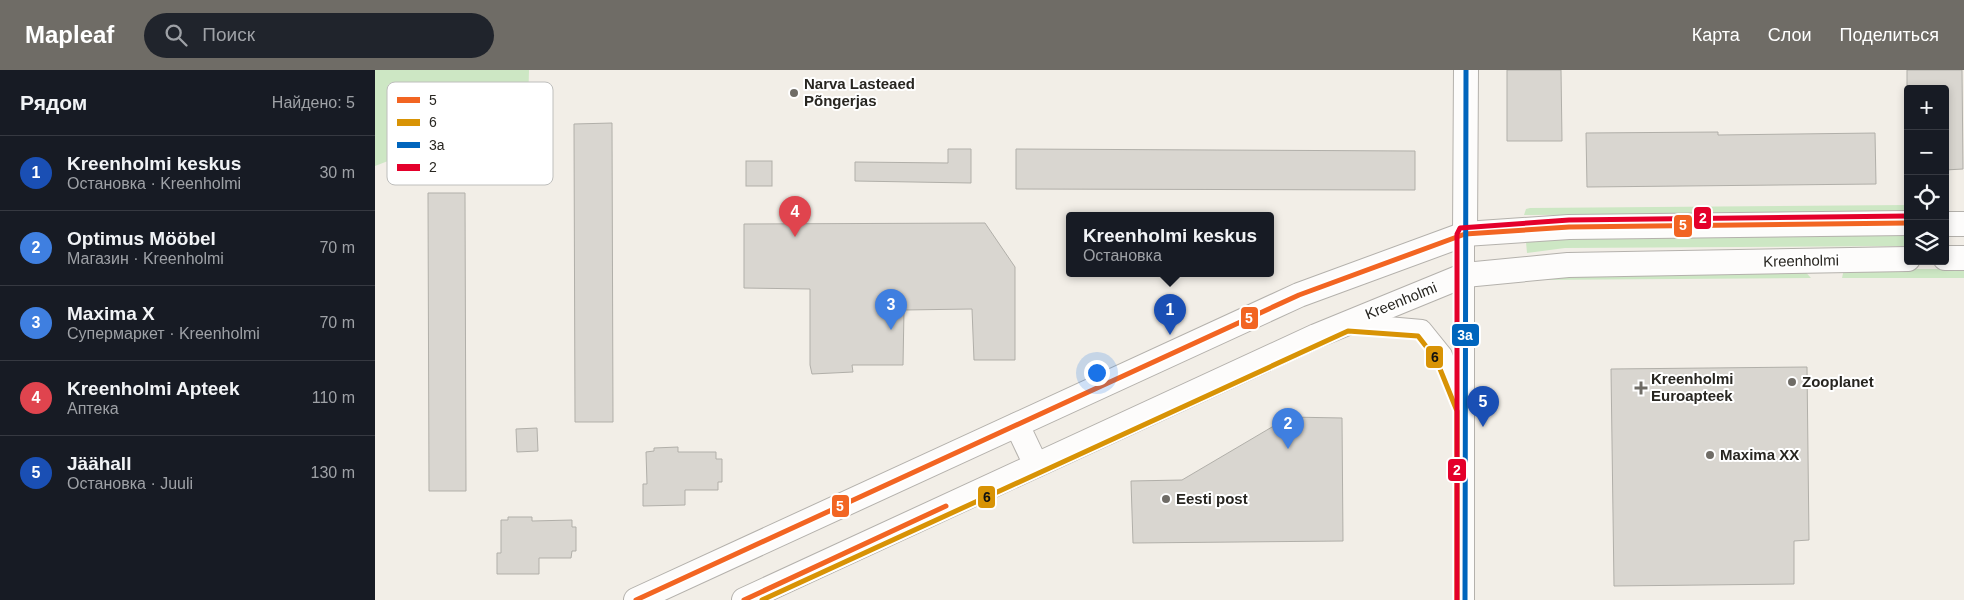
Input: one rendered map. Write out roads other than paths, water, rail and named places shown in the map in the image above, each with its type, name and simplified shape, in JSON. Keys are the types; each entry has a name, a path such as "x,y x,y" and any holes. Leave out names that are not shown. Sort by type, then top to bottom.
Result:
{"main road":[{"path":"1465,234 1466,70"},
{"path":"636,600 1299,295 1465,234 1569,228 1904,223"},
{"path":"1949,224 1964,224"},
{"path":"1949,258 1964,258"},
{"name":"Kreenholmi","path":"744,600 1347,323 1465,275 1568,265 1904,259"},
{"path":"1017,424 1036,465"}],"street":[{"path":"1465,234 1465,600"},
{"path":"1347,323 1422,329 1443,354 1465,410"}],"place":[{"name":"Narva Lasteaed Põngerjas","path":"794,93"},
{"name":"Kreenholmi Apteek","path":"795,237"},
{"name":"Maxima X","path":"891,330"},
{"name":"Kreenholmi keskus","path":"1170,335"},
{"name":"Zooplanet","path":"1792,382"},
{"name":"Kreenholmi Euroapteek","path":"1641,388"},
{"name":"Jäähall","path":"1483,427"},
{"name":"Optimus Mööbel","path":"1288,449"},
{"name":"Maxima XX","path":"1710,455"},
{"name":"Eesti post","path":"1166,499"}]}
